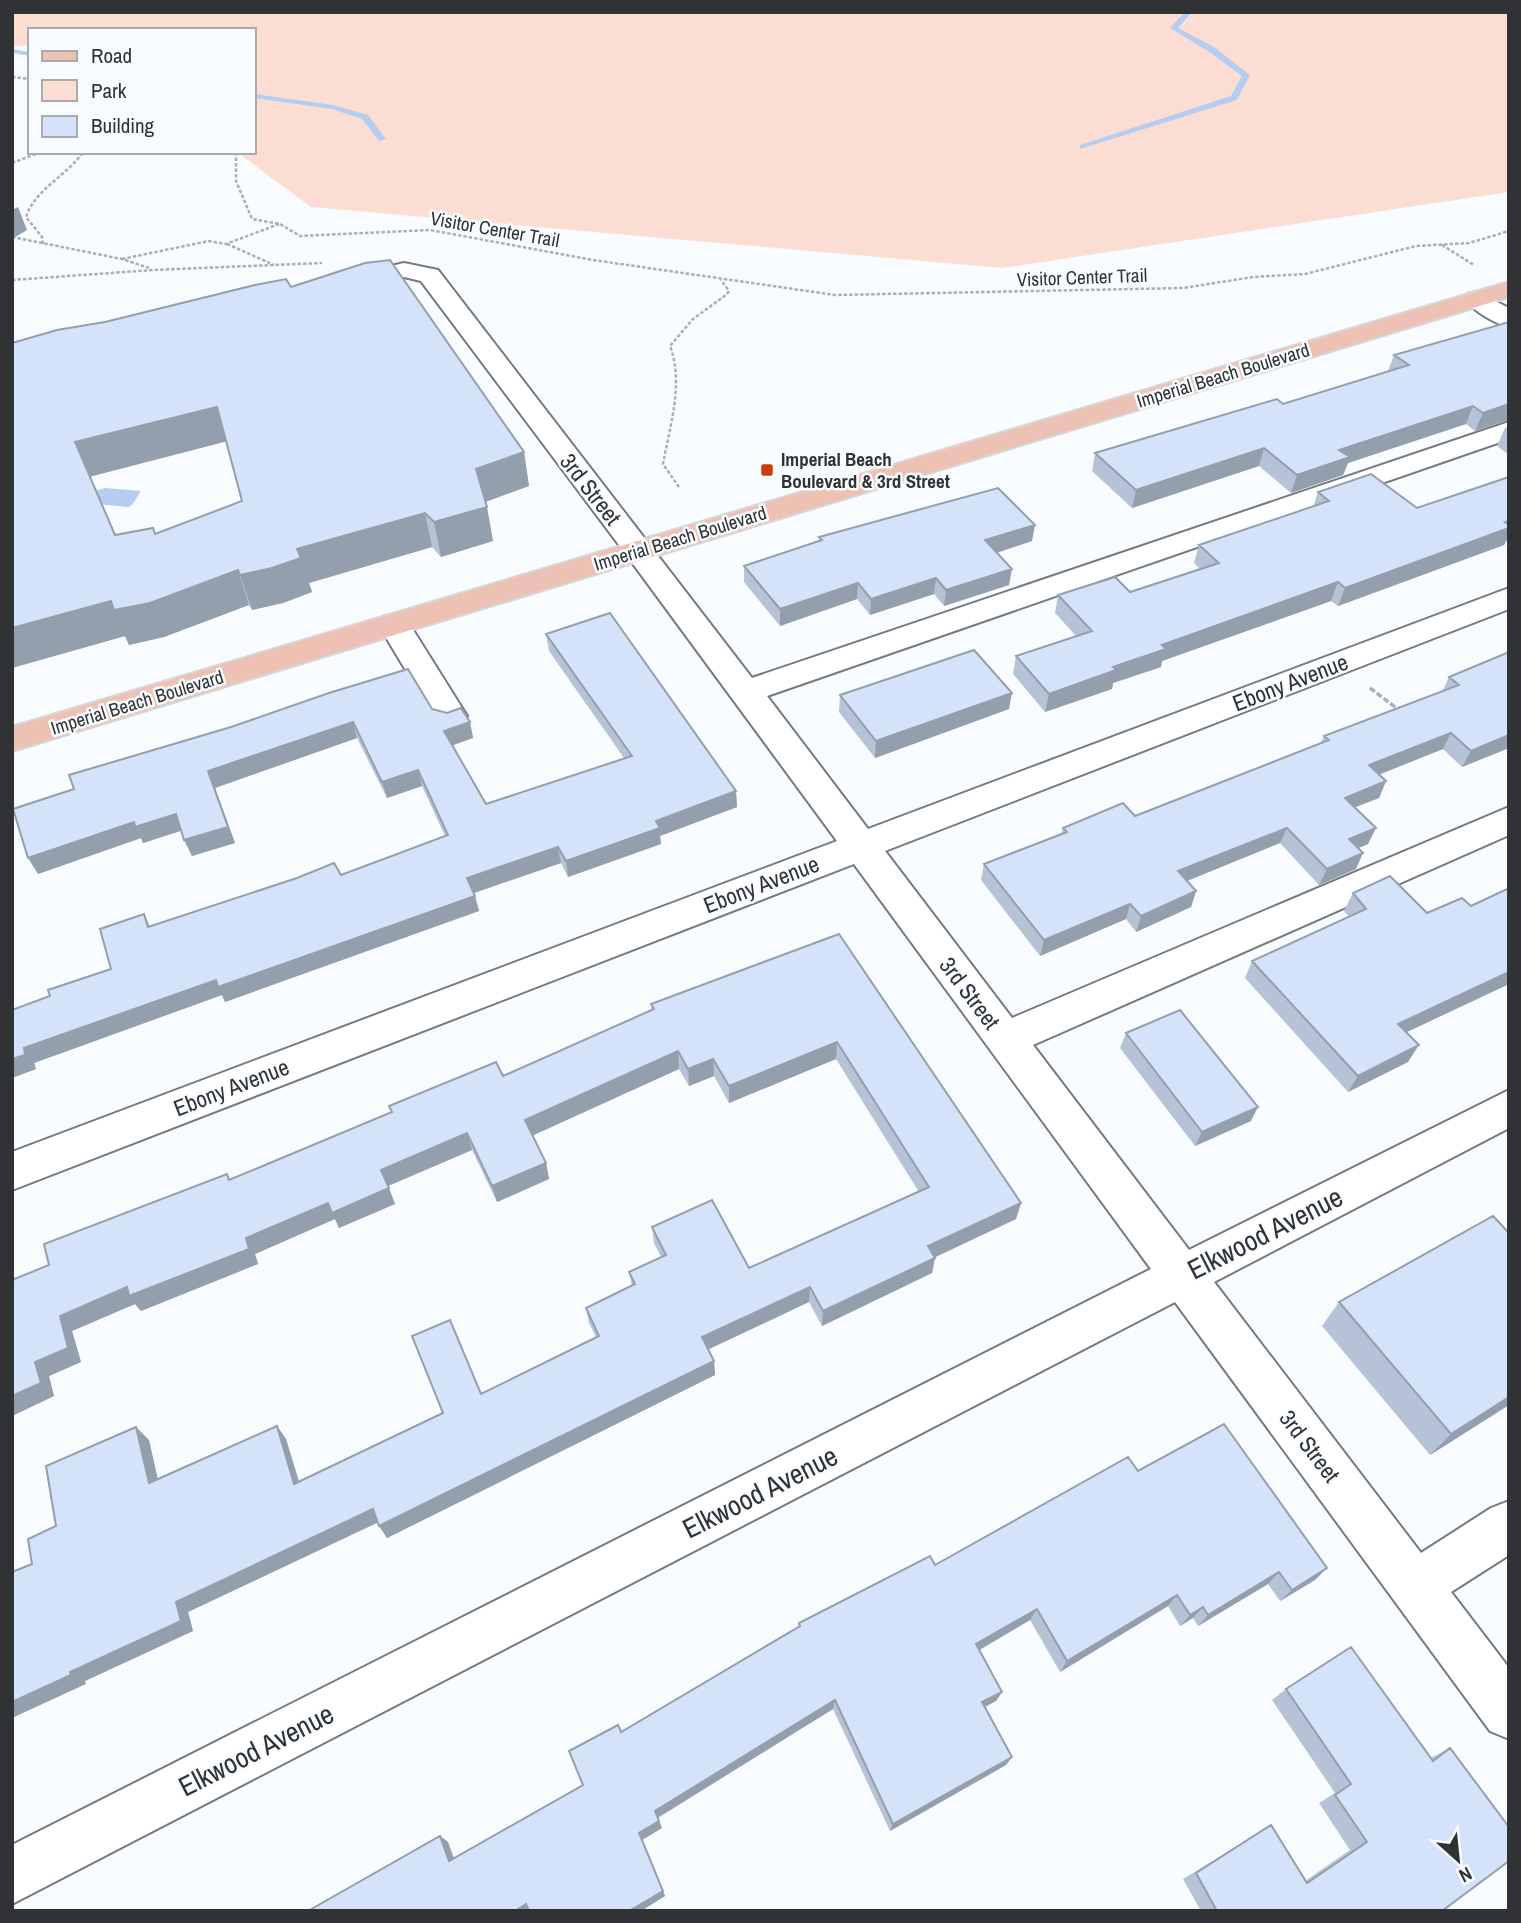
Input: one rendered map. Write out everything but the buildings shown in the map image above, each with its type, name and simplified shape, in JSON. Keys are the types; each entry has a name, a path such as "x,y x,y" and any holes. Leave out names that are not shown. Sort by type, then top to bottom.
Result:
{"main road":[{"name":"Imperial Beach Boulevard","path":"12,739 1509,289"}],"street":[{"name":"3rd Street","path":"328,288 404,270 429,275 745,691 1509,1712"},
{"path":"1477,299 1509,319"},
{"path":"745,691 1509,430"},
{"name":"Ebony Avenue","path":"12,1171 1509,598"},
{"path":"394,624 450,716"},
{"path":"1005,1039 1509,820"},
{"name":"Elkwood Avenue","path":"12,1876 1509,1108"},
{"path":"1415,1586 1509,1526"}],"path":[{"path":"12,163 36,154"},
{"path":"43,244 26,217 29,206 37,194 66,173 80,154"},
{"name":"Visitor Center Trail","path":"236,154 236,181 252,219 280,224 300,236 430,230 580,258 835,295 1183,288 1253,277 1305,274 1416,246 1469,243 1509,231"},
{"path":"226,244 280,224"},
{"path":"12,237 122,259 153,270"},
{"path":"122,259 209,241 226,244 276,266"},
{"path":"1441,244 1475,265"},
{"path":"12,280 332,262"},
{"path":"680,487 663,464 678,377 676,356 670,346 679,332 700,313 723,300 729,291 721,279"},
{"path":"1369,688 1402,711"}],"green space":[{"path":"12,12 1509,12 1509,192 1002,268 311,207 240,154 256,154 256,28 28,28 28,45 12,47"}],"water":[{"path":"105,488 141,491 128,507 64,501"}],"waterway":[{"path":"1083,147 1234,98 1246,75 1211,49 1174,28 1189,12"},
{"path":"12,51 28,54"},
{"path":"256,96 333,107 365,117 382,139"}],"place":[{"name":"Imperial Beach Boulevard & 3rd Street","path":"767,470"}]}
